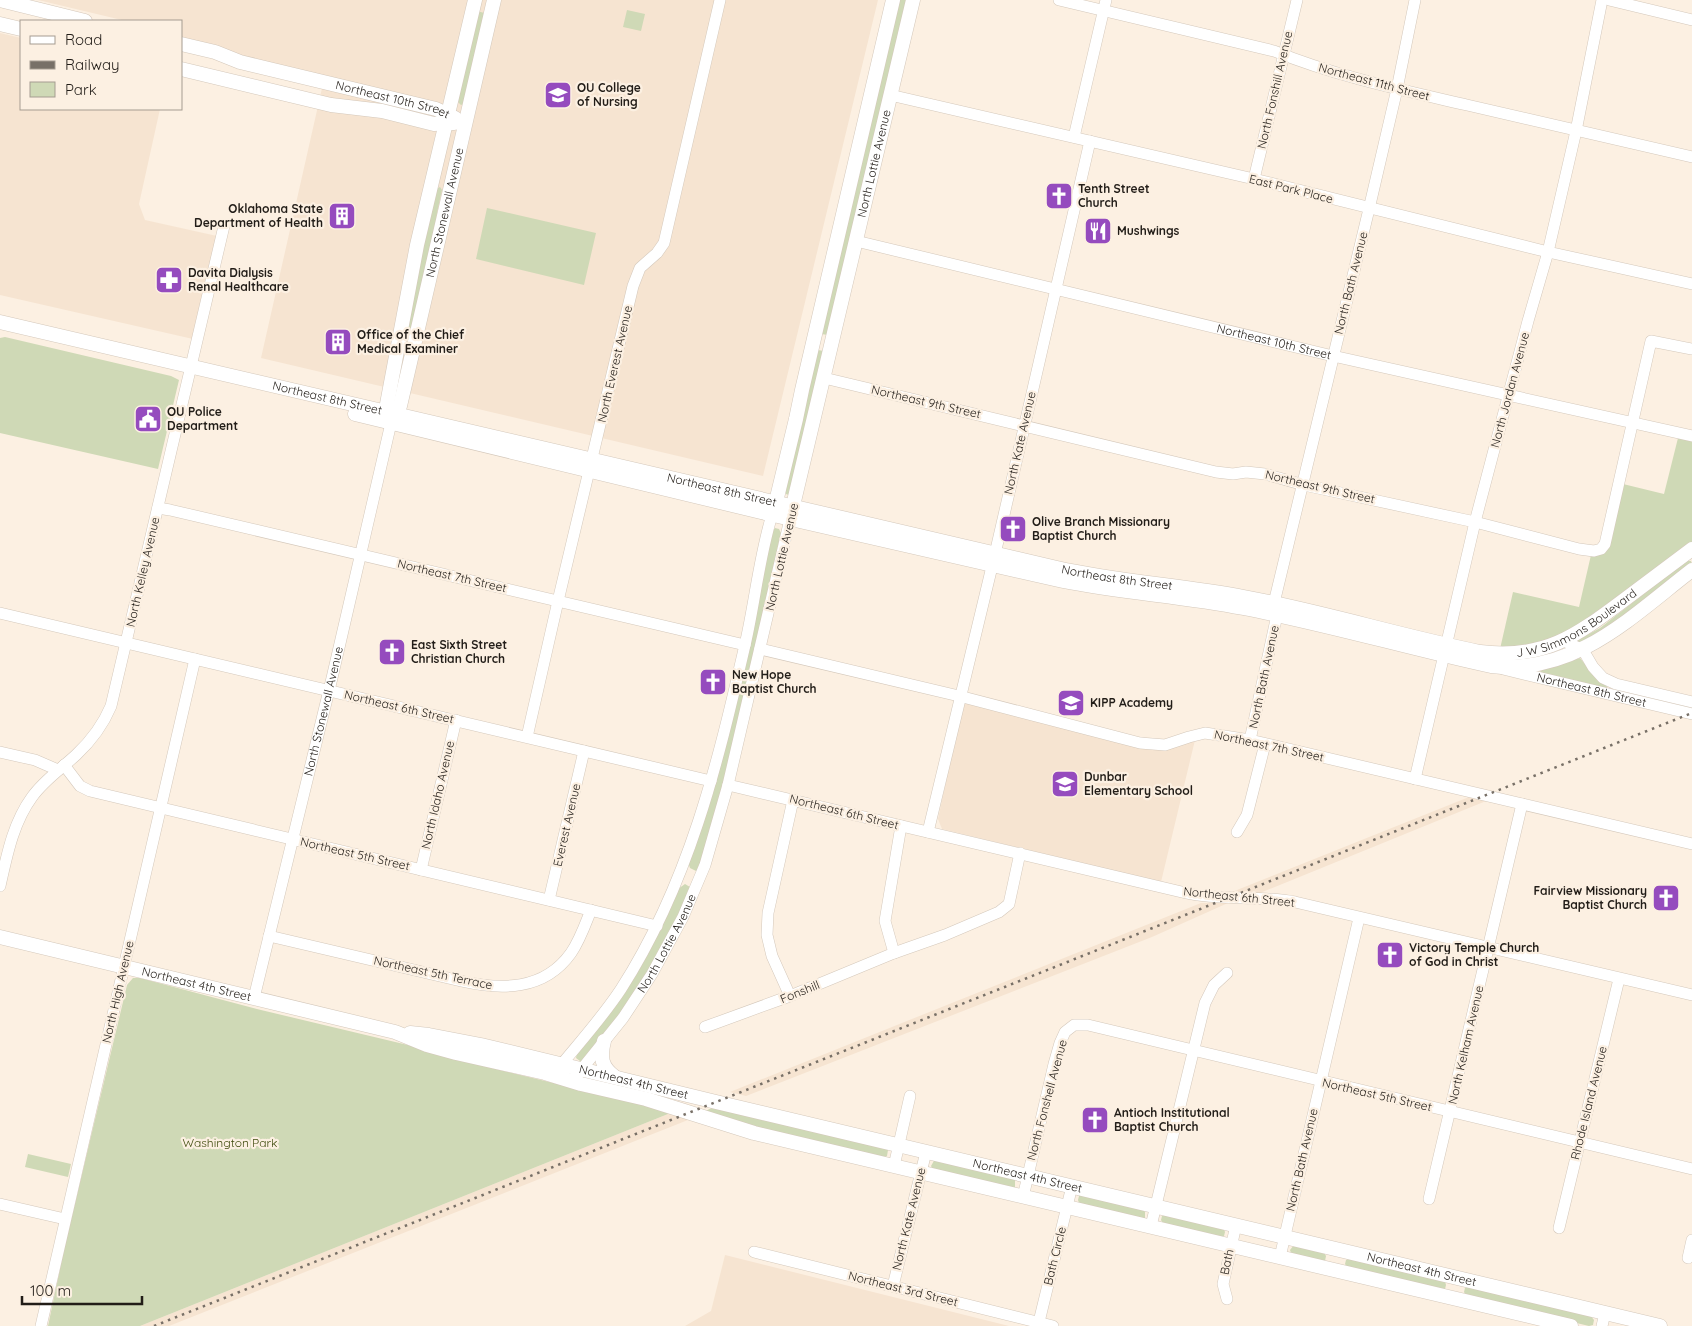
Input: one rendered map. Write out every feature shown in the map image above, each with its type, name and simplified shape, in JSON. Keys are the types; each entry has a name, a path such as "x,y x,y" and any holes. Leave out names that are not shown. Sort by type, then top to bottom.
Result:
{"main road":[{"path":"0,0 81,20"},
{"name":"North Stonewall Avenue","path":"392,417 387,404 417,245 475,0"},
{"name":"North Stonewall Avenue","path":"392,417 400,406 494,0"},
{"name":"North Lottie Avenue","path":"774,509 893,0"},
{"name":"North Lottie Avenue","path":"791,513 912,0"},
{"path":"0,24 20,29"},
{"name":"Northeast 10th Street","path":"182,44 215,52 240,62 431,108 447,119 466,122"},
{"name":"Northeast 10th Street","path":"182,69 331,104 382,111 434,124 447,119"},
{"name":"Northeast 8th Street","path":"0,322 191,371"},
{"name":"Northeast 8th Street","path":"0,331 191,371 392,417 592,466 993,559 1100,578 1205,590 1275,609 1446,650"},
{"name":"J W Simmons Boulevard","path":"1446,650 1508,654 1539,650 1564,641 1592,624 1689,554"},
{"name":"J W Simmons Boulevard","path":"1446,650 1491,666 1511,668 1556,660 1583,650 1600,640 1692,570"},
{"name":"Northeast 4th Street","path":"0,937 394,1032 427,1045 462,1055 552,1075 572,1082 680,1108 754,1133 1570,1326"},
{"name":"Northeast 4th Street","path":"394,1032 438,1036 562,1064 1458,1278 1603,1320 1660,1326"},
{"path":"604,1041 602,1050 603,1065 616,1077"},
{"path":"1334,1270 1339,1250"},
{"path":"1453,1298 1458,1278"}],"street":[{"name":"North Everest Avenue","path":"527,737 636,278 642,266 660,250 665,239 720,0"},
{"name":"Northeast 11th Street","path":"1059,0 1105,5 1274,51 1295,61 1397,89 1692,157"},
{"name":"North Fonshill Avenue","path":"1254,180 1297,0"},
{"name":"North Bath Avenue","path":"1250,740 1275,609 1397,89 1415,0"},
{"name":"North Jordan Avenue","path":"1415,779 1475,522 1508,394 1548,252 1576,131 1602,0"},
{"path":"1609,0 1692,20"},
{"path":"1074,137 1105,5"},
{"name":"East Park Place","path":"890,95 1074,137 1548,252 1692,284"},
{"name":"North Kate Avenue","path":"928,832 1090,141"},
{"name":"North Kelley Avenue","path":"0,886 8,852 22,813 36,791 89,741 106,716 113,698 224,226"},
{"name":"Northeast 10th Street","path":"856,241 1333,356 1692,436"},
{"path":"1632,423 1651,341 1692,349"},
{"name":"Northeast 9th Street","path":"824,378 1216,472 1265,474 1304,485 1475,522 1579,549 1594,551 1601,549 1605,544 1632,423"},
{"name":"North Stonewall Avenue","path":"254,998 380,476 392,417"},
{"name":"Northeast 7th Street","path":"158,508 745,645"},
{"name":"North Lottie Avenue","path":"552,1075 594,1026 620,989 657,926 686,859 711,781 745,645 774,509"},
{"name":"North Lottie Avenue","path":"572,1082 648,980 683,917 705,865 728,785 791,513"},
{"path":"1667,589 1692,580"},
{"name":"Northeast 6th Street","path":"0,612 711,781"},
{"path":"1564,641 1583,650"},
{"name":"Northeast 7th Street","path":"760,649 960,696 1140,743 1165,745 1205,733 1250,740 1692,844"},
{"name":"Northeast 8th Street","path":"1583,650 1600,675 1616,684 1692,702"},
{"name":"North High Avenue","path":"41,1326 195,659"},
{"name":"Northeast 8th Street","path":"1491,666 1692,714"},
{"name":"North Idaho Avenue","path":"421,870 456,720"},
{"path":"1237,832 1247,815 1265,744"},
{"name":"Everest Avenue","path":"549,900 584,751"},
{"name":"Northeast 5th Street","path":"0,752 61,768 84,789 657,926"},
{"name":"Northeast 6th Street","path":"728,785 1196,895 1286,900 1692,995"},
{"path":"790,996 772,956 767,935 768,913 793,800"},
{"name":"North Kelham Avenue","path":"1429,1199 1522,804"},
{"path":"901,826 885,921 894,953 945,935 999,912 1008,904 1020,854"},
{"name":"Northeast 5th Terrace","path":"269,936 467,982 491,987 502,987 532,982 561,964 570,954 578,940 591,910"},
{"name":"North Bath Avenue","path":"1280,1257 1359,918"},
{"name":"Fonshill","path":"705,1027 790,996 894,953"},
{"path":"1151,1226 1205,1003 1214,985 1227,972"},
{"name":"Rhode Island Avenue","path":"1559,1228 1619,979"},
{"name":"Northeast 5th Street","path":"1065,1032 1074,1026 1088,1025 1450,1113 1692,1169"},
{"name":"North Fonshell Avenue","path":"1023,1196 1054,1064 1065,1032"},
{"path":"894,1166 910,1096"},
{"name":"North Kate Avenue","path":"893,1286 926,1152"},
{"name":"Bath Circle","path":"1038,1324 1072,1186"},
{"path":"0,1204 65,1219"},
{"name":"Bath","path":"1227,1299 1222,1284 1236,1225"},
{"path":"1688,1258 1692,1240"},
{"name":"Northeast 3rd Street","path":"754,1252 1038,1324 1053,1326"}],"shaded area":[{"path":"38,0 878,0 763,476 261,358 325,75 322,77 264,63 224,49 182,39 182,20 122,20"},
{"path":"0,33 20,38 20,110 160,110 139,204 145,220 217,236 193,339 0,295"},
{"name":"Dunbar Elementary School","path":"965,703 1140,747 1195,740 1161,882 942,829 938,819 962,706"},
{"path":"1469,797 1486,801 1260,893 1232,892"},
{"path":"1201,903 1228,903 1152,937 746,1096 730,1092"},
{"path":"673,1112 693,1118 169,1326 140,1326"},
{"path":"725,1255 1009,1326 685,1326 711,1311"}],"green space":[{"path":"895,0 909,0 828,335 821,334"},
{"path":"627,10 645,14 641,31 623,27"},
{"path":"477,11 488,14 464,104 461,105 458,102"},
{"path":"440,187 442,190 434,239 410,340 406,340 404,335 436,189"},
{"path":"487,208 596,233 584,285 476,259"},
{"path":"5,337 171,376 179,380 158,469 0,433 0,338"},
{"path":"818,350 824,351 791,496 786,494 784,489"},
{"path":"1678,438 1692,441 1692,542 1590,620 1541,644 1500,649 1513,592 1579,607 1591,555 1609,545 1612,539 1613,522 1623,484 1664,494"},
{"path":"775,528 779,529 781,533 765,603 761,634 701,868 696,871 690,868 688,862 772,532"},
{"path":"1686,561 1691,561 1692,566 1597,638 1578,644 1578,640 1600,628"},
{"path":"1580,658 1598,680 1607,686 1606,689 1540,672 1542,670"},
{"path":"685,884 690,887 690,895 637,995 583,1061 580,1061 576,1058 577,1053 609,1015 622,996 678,889"},
{"name":"Washington Park","path":"133,978 140,978 261,1010 412,1046 483,1066 673,1112 140,1326 48,1326 64,1250 127,985"},
{"path":"714,1107 885,1147 888,1150 887,1156 883,1158 763,1130 703,1112"},
{"path":"28,1154 71,1164 68,1177 25,1167"},
{"path":"935,1159 1015,1178 1015,1188 933,1170 931,1166"},
{"path":"1082,1194 1142,1208 1145,1212 1145,1218 1140,1220 1080,1206 1078,1200"},
{"path":"1167,1214 1223,1227 1224,1236 1220,1238 1164,1225 1161,1220 1162,1216"},
{"path":"1294,1245 1323,1251 1326,1256 1325,1261 1292,1256 1290,1250"},
{"path":"1350,1258 1445,1281 1445,1289 1441,1291 1348,1269 1345,1264 1346,1260"},
{"path":"1469,1286 1590,1315 1594,1320 1593,1325 1589,1326 1466,1296 1465,1288"}],"railway":[{"path":"154,1326 1692,713"}],"place":[{"name":"OU College of Nursing","path":"558,95"},
{"name":"Tenth Street Church","path":"1059,196"},
{"name":"Oklahoma State Department of Health","path":"342,216"},
{"name":"Mushwings","path":"1098,231"},
{"name":"Davita Dialysis Renal Healthcare","path":"169,280"},
{"name":"Office of the Chief Medical Examiner","path":"338,342"},
{"name":"OU Police Department","path":"148,419"},
{"name":"Olive Branch Missionary Baptist Church","path":"1013,529"},
{"name":"East Sixth Street Christian Church","path":"392,652"},
{"name":"New Hope Baptist Church","path":"713,682"},
{"name":"KIPP Academy","path":"1071,703"},
{"name":"Dunbar Elementary School","path":"1065,784"},
{"name":"Fairview Missionary Baptist Church","path":"1666,898"},
{"name":"Victory Temple Church of God in Christ","path":"1390,955"},
{"name":"Antioch Institutional Baptist Church","path":"1095,1120"}]}
